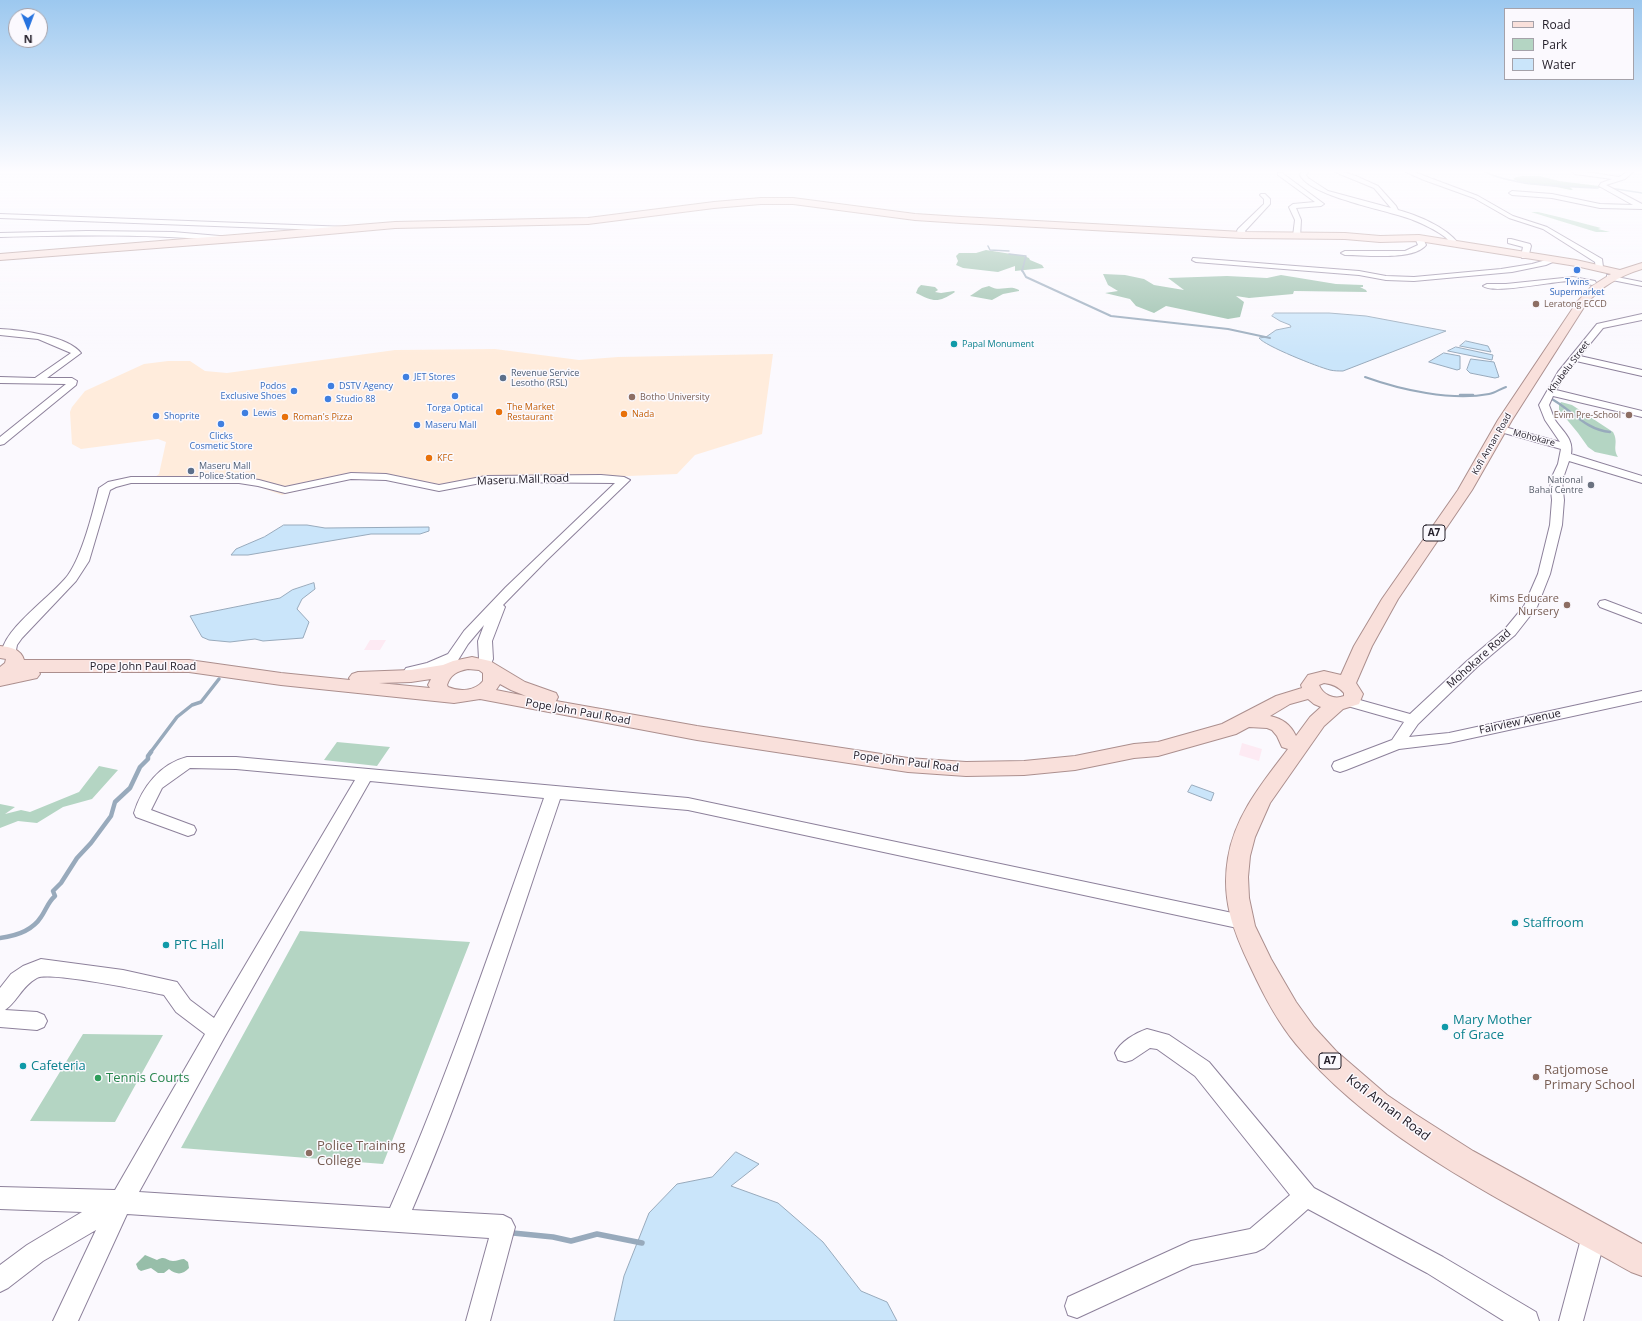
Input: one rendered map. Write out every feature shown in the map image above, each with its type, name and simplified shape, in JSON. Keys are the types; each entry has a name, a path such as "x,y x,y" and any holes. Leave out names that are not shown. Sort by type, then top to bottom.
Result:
{"main road":[{"path":"0,256 296,234"},
{"path":"1218,234 1344,236 1380,239 1419,238 1622,272"},
{"name":"Kofi Annan Road","path":"1642,266 1610,277 1582,302 1501,429 1466,490 1390,599 1378,622 1362,646 1343,692 1321,717 1262,797 1248,823 1241,844 1237,877 1237,891 1242,922 1277,995 1304,1034 1332,1064 1403,1122 1460,1159 1642,1261"},
{"name":"Pope John Paul Road","path":"5,659 76,667 189,666 281,679 454,697"},
{"path":"467,663 488,668 493,678 490,685 478,693 463,697 454,697 442,692 438,686 439,680 450,665 467,663"},
{"name":"Pope John Paul Road","path":"281,679 420,675 444,670 450,665"},
{"name":"Pope John Paul Road","path":"0,680 76,667"},
{"name":"Pope John Paul Road","path":"488,668 518,686 543,696 648,719 678,729"},
{"path":"1318,678 1343,692 1331,703 1313,690 1318,678"},
{"name":"Pope John Paul Road","path":"1134,751 1152,743 1224,723 1253,709 1280,692 1298,685 1313,690"},
{"name":"Kofi Annan Road","path":"1275,779 1279,758 1312,710 1313,690"},
{"name":"Pope John Paul Road","path":"478,693 678,729 908,764 966,769 1024,768 1075,763 1134,751 1158,749 1229,729 1283,700 1313,690"},
{"path":"1246,721 1262,721 1278,725 1284,729 1289,742"}],"street":[{"path":"0,235 55,234"},
{"path":"180,234 231,239"},
{"path":"1444,234 1453,240 1454,243"},
{"path":"1555,234 1599,261 1599,267"},
{"path":"1345,253 1406,253 1422,245 1419,238"},
{"path":"1511,241 1527,246 1525,256"},
{"path":"1196,260 1359,273 1382,278 1406,279 1498,273 1522,269 1553,260"},
{"path":"1610,277 1642,284"},
{"path":"1487,286 1506,286 1572,279 1592,283"},
{"name":"Khubelu Street","path":"1566,452 1565,440 1550,420 1544,405 1550,392 1561,374 1600,326 1642,317"},
{"path":"0,332 14,332 56,341 74,350 76,353 36,381"},
{"path":"1575,358 1642,373"},
{"path":"0,380 72,381 73,383 0,442"},
{"path":"1550,392 1642,414"},
{"name":"Mohokare","path":"1501,429 1642,480"},
{"name":"Mohokare Road","path":"1397,744 1413,720 1472,664 1510,632 1530,607 1544,574 1556,525 1558,500 1556,481 1566,452"},
{"name":"Maseru Mall Road","path":"5,659 10,645 16,635 72,578 83,561 105,488 122,481 165,479 239,480 259,483 285,490 351,476 386,477 439,488 497,478 601,478 624,480 551,548 506,593 478,625 450,665"},
{"name":"Maseru Mall Road","path":"488,668 485,642 497,609 506,593"},
{"path":"1605,604 1642,619"},
{"path":"1343,692 1389,712 1413,720"},
{"name":"Fairview Avenue","path":"1340,766 1397,744 1449,738 1642,696"},
{"path":"188,830 142,813 146,801 156,784 176,768 187,762 236,763 688,804 1242,922"},
{"path":"65,1321 121,1202 217,1032 366,775"},
{"path":"396,1220 419,1169 494,971 554,793"},
{"path":"0,1003 18,980 30,972 41,967 63,969 131,979 170,988 183,1006 217,1032"},
{"path":"0,1018 37,1021"},
{"path":"1125,1053 1147,1038 1162,1041 1202,1069 1306,1196 1435,1265 1527,1321"},
{"path":"1077,1306 1155,1268 1191,1253 1256,1240 1306,1196"},
{"path":"0,1198 121,1202 503,1227 478,1321"},
{"path":"0,1280 35,1253 121,1202"},
{"path":"1571,1321 1594,1234"}],"shaded area":[{"name":"Maseru Mall","path":"495,349 579,360 618,357 773,354 762,434 695,455 677,474 533,480 484,479 436,491 384,478 351,477 282,495 245,482 145,484 159,474 166,442 158,439 81,449 72,444 70,412 72,407 85,391 144,364 168,361 190,361 205,371 227,373 395,350"},
{"path":"370,640 386,640 380,650 364,650"},
{"path":"1242,743 1262,749 1259,761 1239,755"}],"green space":[{"path":"986,250 1024,256 1042,265 1044,268 1015,271 1015,266 998,272 963,268 956,265 958,261 956,256 959,253 976,253"},
{"path":"1103,274 1125,275 1144,279 1154,285 1184,290 1168,278 1227,276 1267,278 1281,275 1336,284 1363,285 1363,287 1360,287 1367,292 1294,291 1293,294 1249,298 1236,296 1244,302 1240,317 1228,319 1166,306 1154,313 1136,306 1130,299 1105,293 1118,291 1108,285"},
{"path":"921,285 935,287 938,290 935,292 955,292 940,300 932,300 916,293"},
{"path":"989,286 997,289 1015,288 1019,291 1003,294 992,300 970,296 982,288"},
{"path":"1561,402 1572,405 1613,432 1615,436 1616,454 1618,457 1595,452 1588,447 1559,410 1559,405"},
{"path":"337,742 390,747 377,766 324,760"},
{"path":"99,766 118,770 92,799 63,807 37,823 18,821 0,828 0,804 15,807 5,814 21,810 30,812 79,792"},
{"path":"300,931 470,942 383,1164 181,1148"},
{"name":"Tennis Courts","path":"83,1034 163,1035 115,1122 30,1121"},
{"path":"145,1255 157,1260 162,1258 171,1261 184,1259 188,1262 189,1268 182,1273 174,1272 169,1269 164,1273 158,1273 151,1268 141,1271 138,1269 136,1264"}],"water":[{"path":"1275,313 1329,313 1366,316 1446,331 1343,371 1335,371 1292,356 1263,342 1259,338 1266,337 1276,330 1291,327 1290,325 1272,316"},
{"path":"1466,341 1488,346 1491,352 1460,346"},
{"path":"1456,347 1493,355 1492,360 1448,351"},
{"path":"1444,353 1460,356 1460,369 1457,370 1429,362"},
{"path":"1471,359 1494,362 1499,377 1495,378 1470,373 1467,370"},
{"path":"284,525 307,525 325,528 429,527 429,531 420,534 371,534 248,555 231,555 236,549 264,537"},
{"path":"314,583 315,589 302,599 297,609 309,622 303,638 263,641 255,639 230,642 209,640 202,637 190,616 280,598 292,590"},
{"path":"1192,785 1214,793 1211,801 1188,792"},
{"path":"736,1152 759,1164 731,1186 778,1203 823,1242 861,1291 887,1302 897,1321 614,1321 624,1276 649,1213 677,1184 712,1177"}],"waterway":[{"path":"988,246 990,250 1009,251"},
{"path":"1009,254 1026,256 1022,270"},
{"path":"1022,270 1026,277 1111,316 1228,329 1270,338"},
{"path":"1365,377 1410,390 1443,395 1474,396 1493,393 1506,387"},
{"path":"1460,395 1473,395"},
{"path":"1550,398 1593,427 1610,432"},
{"path":"150,753 177,717 192,705 201,702 219,679"},
{"path":"0,938 23,932 37,922 55,896 53,891 61,883 77,858 91,843 111,816 115,802 130,788 140,767 148,759 151,752"},
{"path":"513,1233 553,1237 571,1241 597,1234 642,1243"}],"place":[{"name":"Twins Supermarket","path":"1577,270"},
{"name":"Leratong ECCD","path":"1536,304"},
{"name":"Papal Monument","path":"954,344"},
{"name":"JET Stores","path":"406,377"},
{"name":"Revenue Service Lesotho (RSL)","path":"503,378"},
{"name":"DSTV Agency","path":"331,386"},
{"name":"Podos Exclusive Shoes","path":"294,391"},
{"name":"Torga Optical","path":"455,396"},
{"name":"Botho University","path":"632,397"},
{"name":"Studio 88","path":"328,399"},
{"name":"The Market Restaurant","path":"499,412"},
{"name":"Lewis","path":"245,413"},
{"name":"Nada","path":"624,414"},
{"name":"Evim Pre-School","path":"1629,415"},
{"name":"Shoprite","path":"156,416"},
{"name":"Roman's Pizza","path":"285,417"},
{"name":"Clicks Cosmetic Store","path":"221,424"},
{"name":"Maseru Mall","path":"417,425"},
{"name":"KFC","path":"429,458"},
{"name":"Maseru Mall Police Station","path":"191,471"},
{"name":"National Bahaí Centre","path":"1591,485"},
{"name":"Kims Educare Nursery","path":"1567,605"},
{"name":"Staffroom","path":"1515,923"},
{"name":"PTC Hall","path":"166,945"},
{"name":"Mary Mother of Grace","path":"1445,1027"},
{"name":"Cafeteria","path":"23,1066"},
{"name":"Ratjomose Primary School","path":"1536,1077"},
{"name":"Tennis Courts","path":"98,1078"},
{"name":"Police Training College","path":"309,1153"}]}
